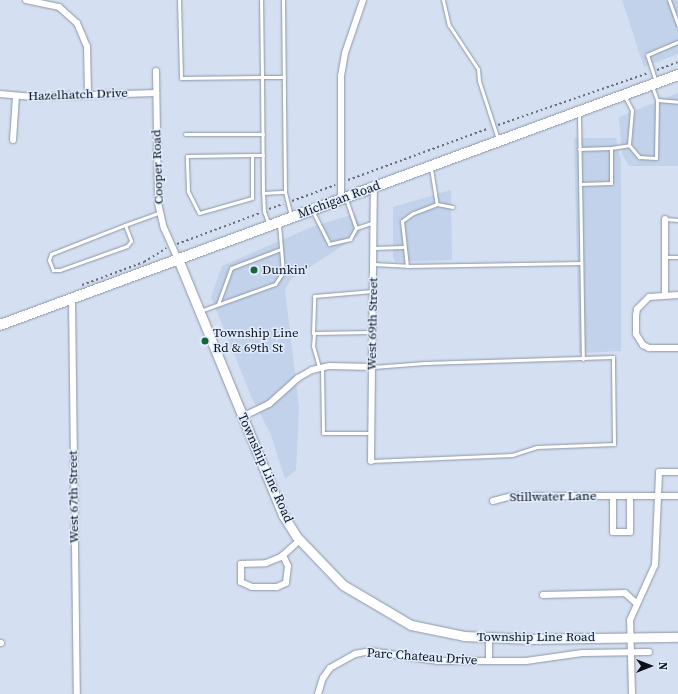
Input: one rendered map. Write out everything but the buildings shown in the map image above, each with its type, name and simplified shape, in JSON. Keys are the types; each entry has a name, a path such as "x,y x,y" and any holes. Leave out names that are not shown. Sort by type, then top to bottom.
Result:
{"main road":[{"name":"Michigan Road","path":"0,325 678,75"},
{"name":"Township Line Road","path":"178,259 283,515 300,540 343,585 411,625 464,636 530,639 678,637"}],"street":[{"path":"26,0 44,1 58,7 71,16 84,35 87,52 88,95"},
{"path":"343,198 341,183 341,71 345,53 363,0"},
{"name":"Cooper Road","path":"156,71 160,212 178,259"},
{"name":"Hazelhatch Drive","path":"0,94 16,96 156,92"},
{"path":"13,140 16,96"},
{"name":"West 69th Street","path":"371,462 374,187"},
{"path":"665,219 665,295"},
{"path":"678,295 649,297 640,305 636,315 636,334 638,341 649,348 678,348"},
{"name":"West 67th Street","path":"72,299 77,694"},
{"path":"242,417 269,404 298,378 321,367 372,367"},
{"path":"632,694 630,620 636,603 655,565 659,472 678,472"},
{"name":"Stillwater Lane","path":"493,501 512,496 678,496"},
{"name":"Stillwater Lane","path":"613,497 613,532 630,532 630,497"},
{"path":"283,555 288,566 286,583 277,587 252,587 241,582 241,564 266,563 283,555 300,540"},
{"path":"542,595 625,593 636,603"},
{"name":"Parc Chateau Drive","path":"318,694 323,678 330,668 355,654 370,651 438,661 489,662 489,637"},
{"path":"489,662 526,661 582,653 649,652"}],"lane":[{"path":"179,0 181,78 284,77"},
{"path":"200,311 275,284 283,272 281,249 274,224 264,211 261,0"},
{"path":"283,0 285,192 286,203 291,218"},
{"path":"443,0 449,25 478,69 479,81 499,141"},
{"path":"668,0 678,25"},
{"path":"624,95 632,110 629,145 640,157 656,158 657,100 652,71 647,55 678,42"},
{"path":"657,100 678,102"},
{"path":"579,112 583,359"},
{"path":"185,134 263,134"},
{"path":"579,149 611,148 629,145"},
{"path":"580,184 611,183 611,148"},
{"path":"252,154 252,198 199,213 188,191 187,156 252,154 263,155"},
{"path":"431,166 437,204"},
{"path":"264,193 285,192"},
{"path":"343,198 356,228"},
{"path":"407,266 403,247 402,221 413,213 437,204 453,206"},
{"path":"312,210 328,244 350,239 356,228 374,222"},
{"path":"125,225 131,241 127,246 57,271 53,270 49,260 51,254 125,225 160,212"},
{"path":"665,219 678,220"},
{"path":"373,248 403,247"},
{"path":"218,304 231,268 281,249"},
{"path":"665,257 678,257"},
{"path":"373,264 407,266 581,263"},
{"path":"372,433 323,433 321,367 314,346 314,296 373,291"},
{"path":"314,333 373,332"},
{"path":"371,462 512,454 537,447 614,444 613,357 425,363 372,367"}],"path":[{"path":"188,240 494,127 678,62"},
{"path":"79,286 144,262 163,249"}],"shaded area":[{"path":"622,0 678,0 678,54 644,67"},
{"path":"678,93 678,166 629,166 622,154 619,117"},
{"path":"574,138 616,138 621,161 621,351 579,353"},
{"path":"451,190 452,260 396,262 393,258 393,207"},
{"path":"355,214 362,229 358,236 291,279 285,289 299,408 296,470 285,479 271,435 251,396 211,297 222,266 314,226"}],"place":[{"name":"Dunkin'","path":"254,270"},
{"name":"Township Line Rd & 69th St","path":"205,341"}]}
